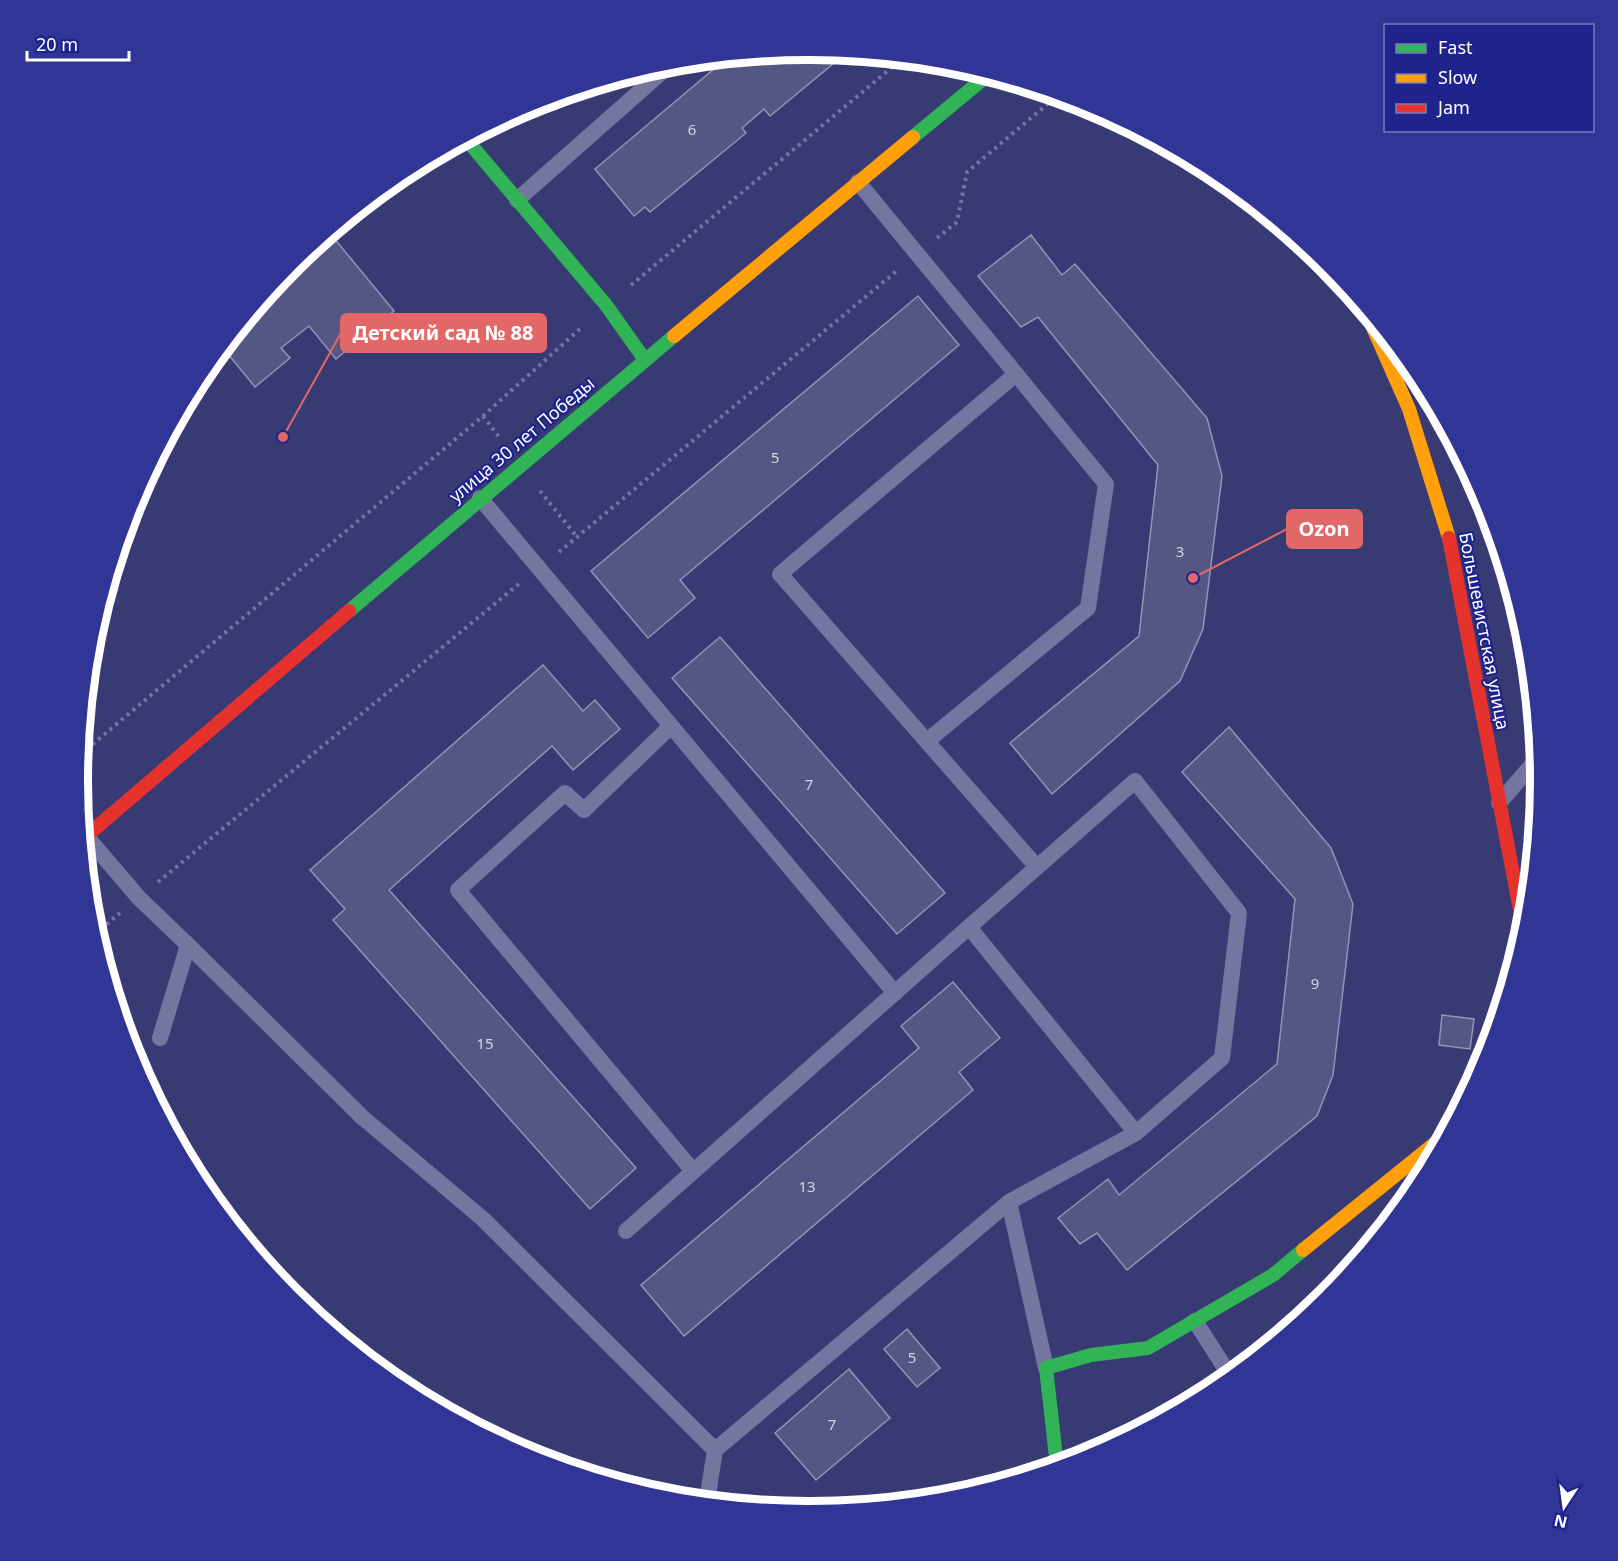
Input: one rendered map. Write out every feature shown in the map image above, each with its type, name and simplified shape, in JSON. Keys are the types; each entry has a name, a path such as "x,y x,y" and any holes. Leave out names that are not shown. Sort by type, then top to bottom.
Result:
{"street":[{"name":"улица 30 лет Победы","path":"90,832 480,498 980,81"},
{"path":"471,145 606,305 645,360"},
{"name":"Большевистская улица","path":"1377,337 1409,409 1452,547 1498,804 1519,904"},
{"path":"1056,1457 1046,1368 1091,1355 1148,1348 1272,1275 1428,1149"}],"lane":[{"path":"517,200 641,81"},
{"path":"858,182 1106,484 1088,608 927,741"},
{"path":"1017,374 780,574 1037,867"},
{"path":"480,498 895,993"},
{"path":"671,726 584,810 565,794 458,890 693,1171"},
{"path":"1498,804 1529,768"},
{"path":"626,1231 1135,781 1239,913 1222,1058 1136,1133 1009,1202 716,1450 708,1494"},
{"path":"92,845 139,898 363,1117 483,1219 716,1450"},
{"path":"969,927 1136,1133"},
{"path":"160,1038 188,945"},
{"path":"1009,1202 1046,1368"},
{"path":"1195,1321 1225,1368"}],"path":[{"path":"89,747 483,416 606,305 894,65"},
{"path":"957,222 967,171 1050,102"}],"building":[{"path":"809,60 836,61 770,116 764,109 742,128 746,133 650,212 645,207 634,216 595,169 718,66"},
{"path":"1031,235 1062,275 1075,264 1207,418 1222,476 1203,629 1180,681 1052,794 1010,743 1139,636 1158,465 1038,317 1021,327 978,276"},
{"path":"334,239 394,311 336,359 309,326 281,348 290,358 255,387 228,354 267,305"},
{"path":"918,296 959,345 680,580 695,598 648,638 591,571"},
{"path":"720,637 945,893 897,934 672,678"},
{"path":"543,665 583,711 595,700 620,729 573,770 552,746 389,890 636,1168 590,1209 333,920 345,909 310,870"},
{"path":"1229,727 1331,848 1353,904 1333,1075 1317,1116 1127,1270 1097,1233 1080,1244 1058,1218 1108,1179 1119,1195 1277,1064 1295,899 1182,772"},
{"path":"953,982 1000,1038 959,1072 973,1090 684,1336 641,1285 919,1048 901,1026"},
{"path":"1442,1015 1474,1019 1470,1049 1439,1045"},
{"path":"907,1329 940,1368 917,1387 884,1349"},
{"path":"849,1369 890,1418 816,1480 775,1433"}],"traffic: fast":[{"path":"913,137 980,81"},
{"path":"471,145 606,305 645,360"},
{"path":"349,611 674,336"},
{"path":"1056,1457 1046,1368 1091,1355 1148,1348 1273,1275 1303,1250"}],"traffic: slow":[{"path":"674,336 913,137"},
{"path":"1377,337 1409,409 1449,538"},
{"path":"1303,1250 1428,1149"}],"traffic: jam":[{"path":"1449,538 1519,903"},
{"path":"90,832 349,611"}],"place":[{"name":"Детский сад № 88","path":"283,437"},
{"name":"Ozon","path":"1193,578"}]}
